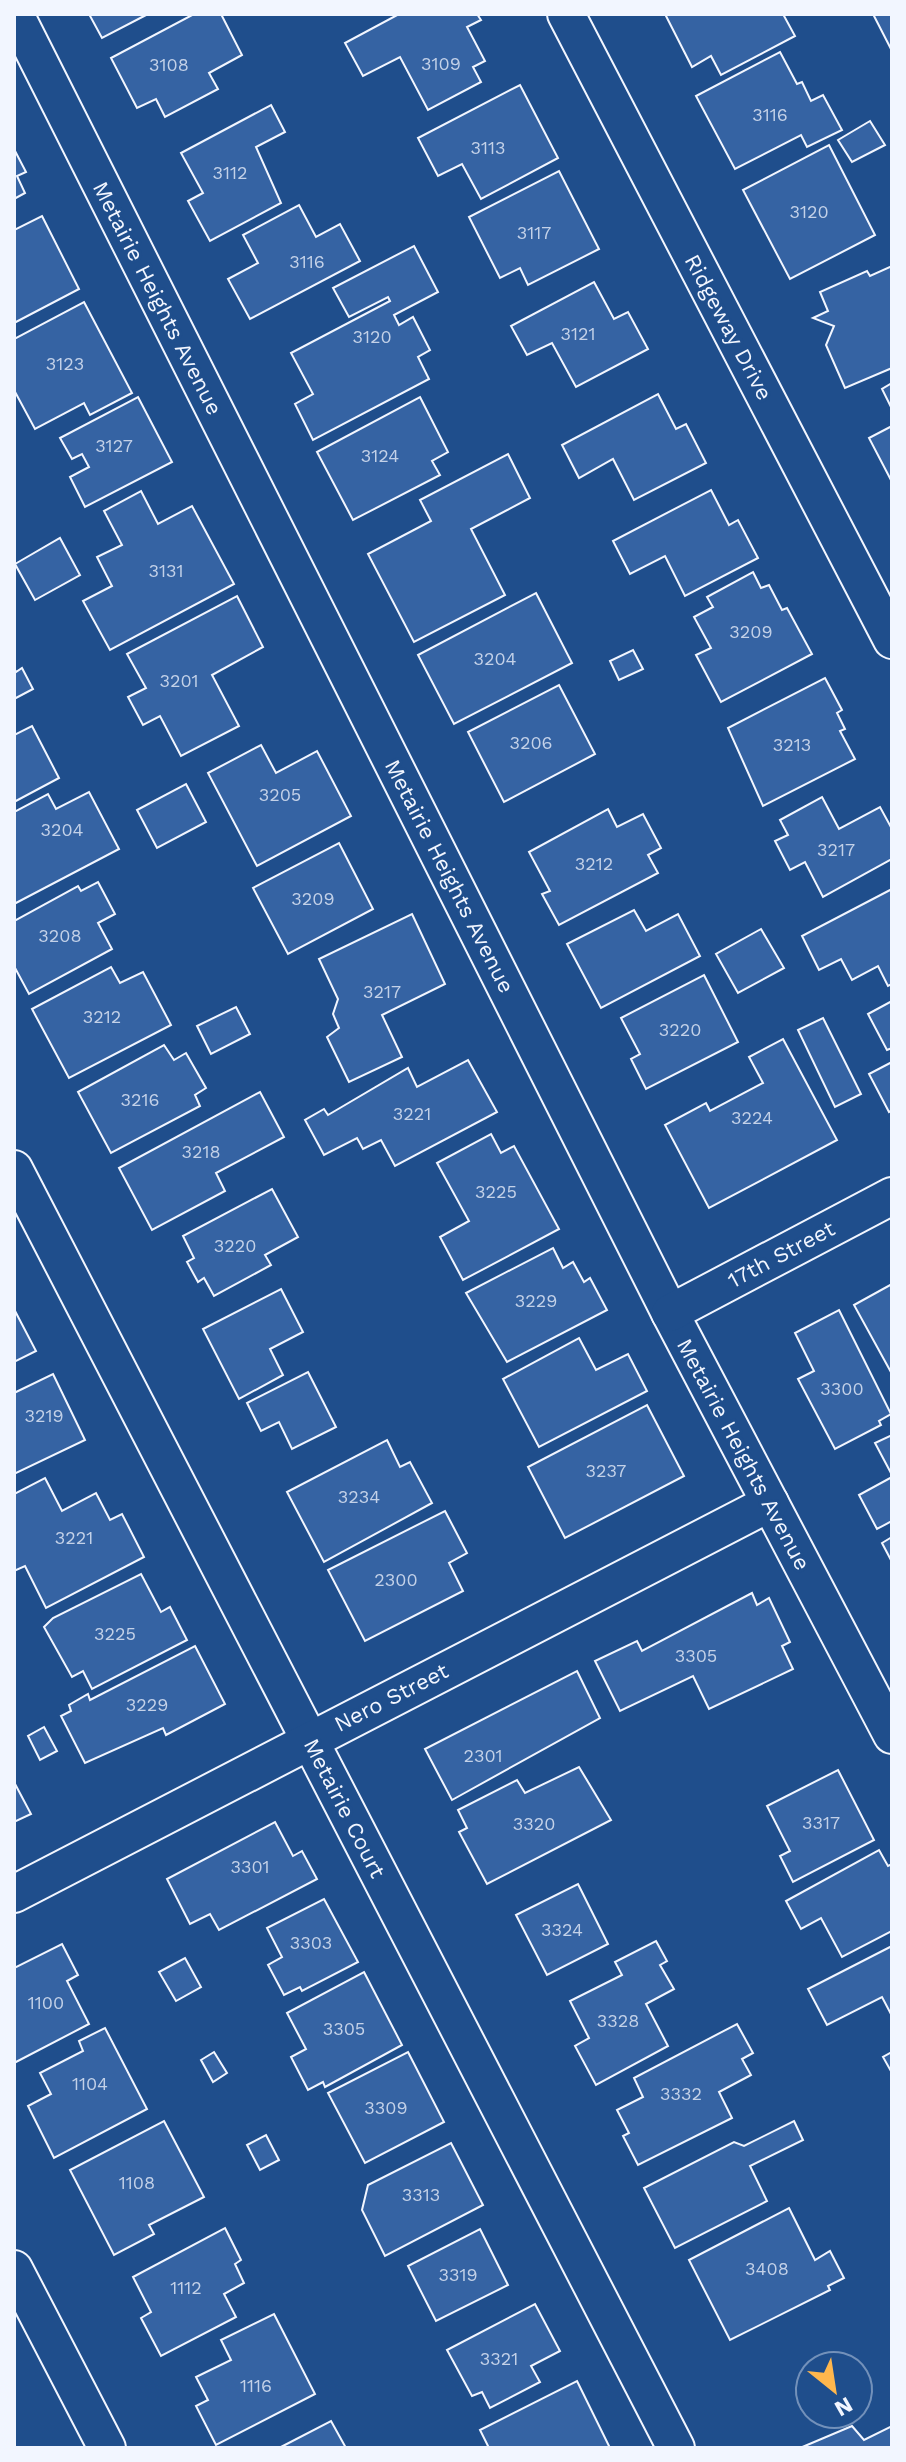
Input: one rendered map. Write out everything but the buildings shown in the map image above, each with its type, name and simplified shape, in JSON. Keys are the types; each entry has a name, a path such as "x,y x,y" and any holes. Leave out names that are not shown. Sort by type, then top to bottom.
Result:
{"street":[{"name":"Metairie Heights Avenue","path":"15,14 670,1313 892,1735"},
{"name":"Ridgeway Drive","path":"566,14 892,640"},
{"name":"Metairie Court","path":"14,1169 676,2448"},
{"name":"17th Street","path":"670,1313 892,1196"},
{"name":"Nero Street","path":"14,1894 770,1503"},
{"path":"14,2269 107,2448"}]}
